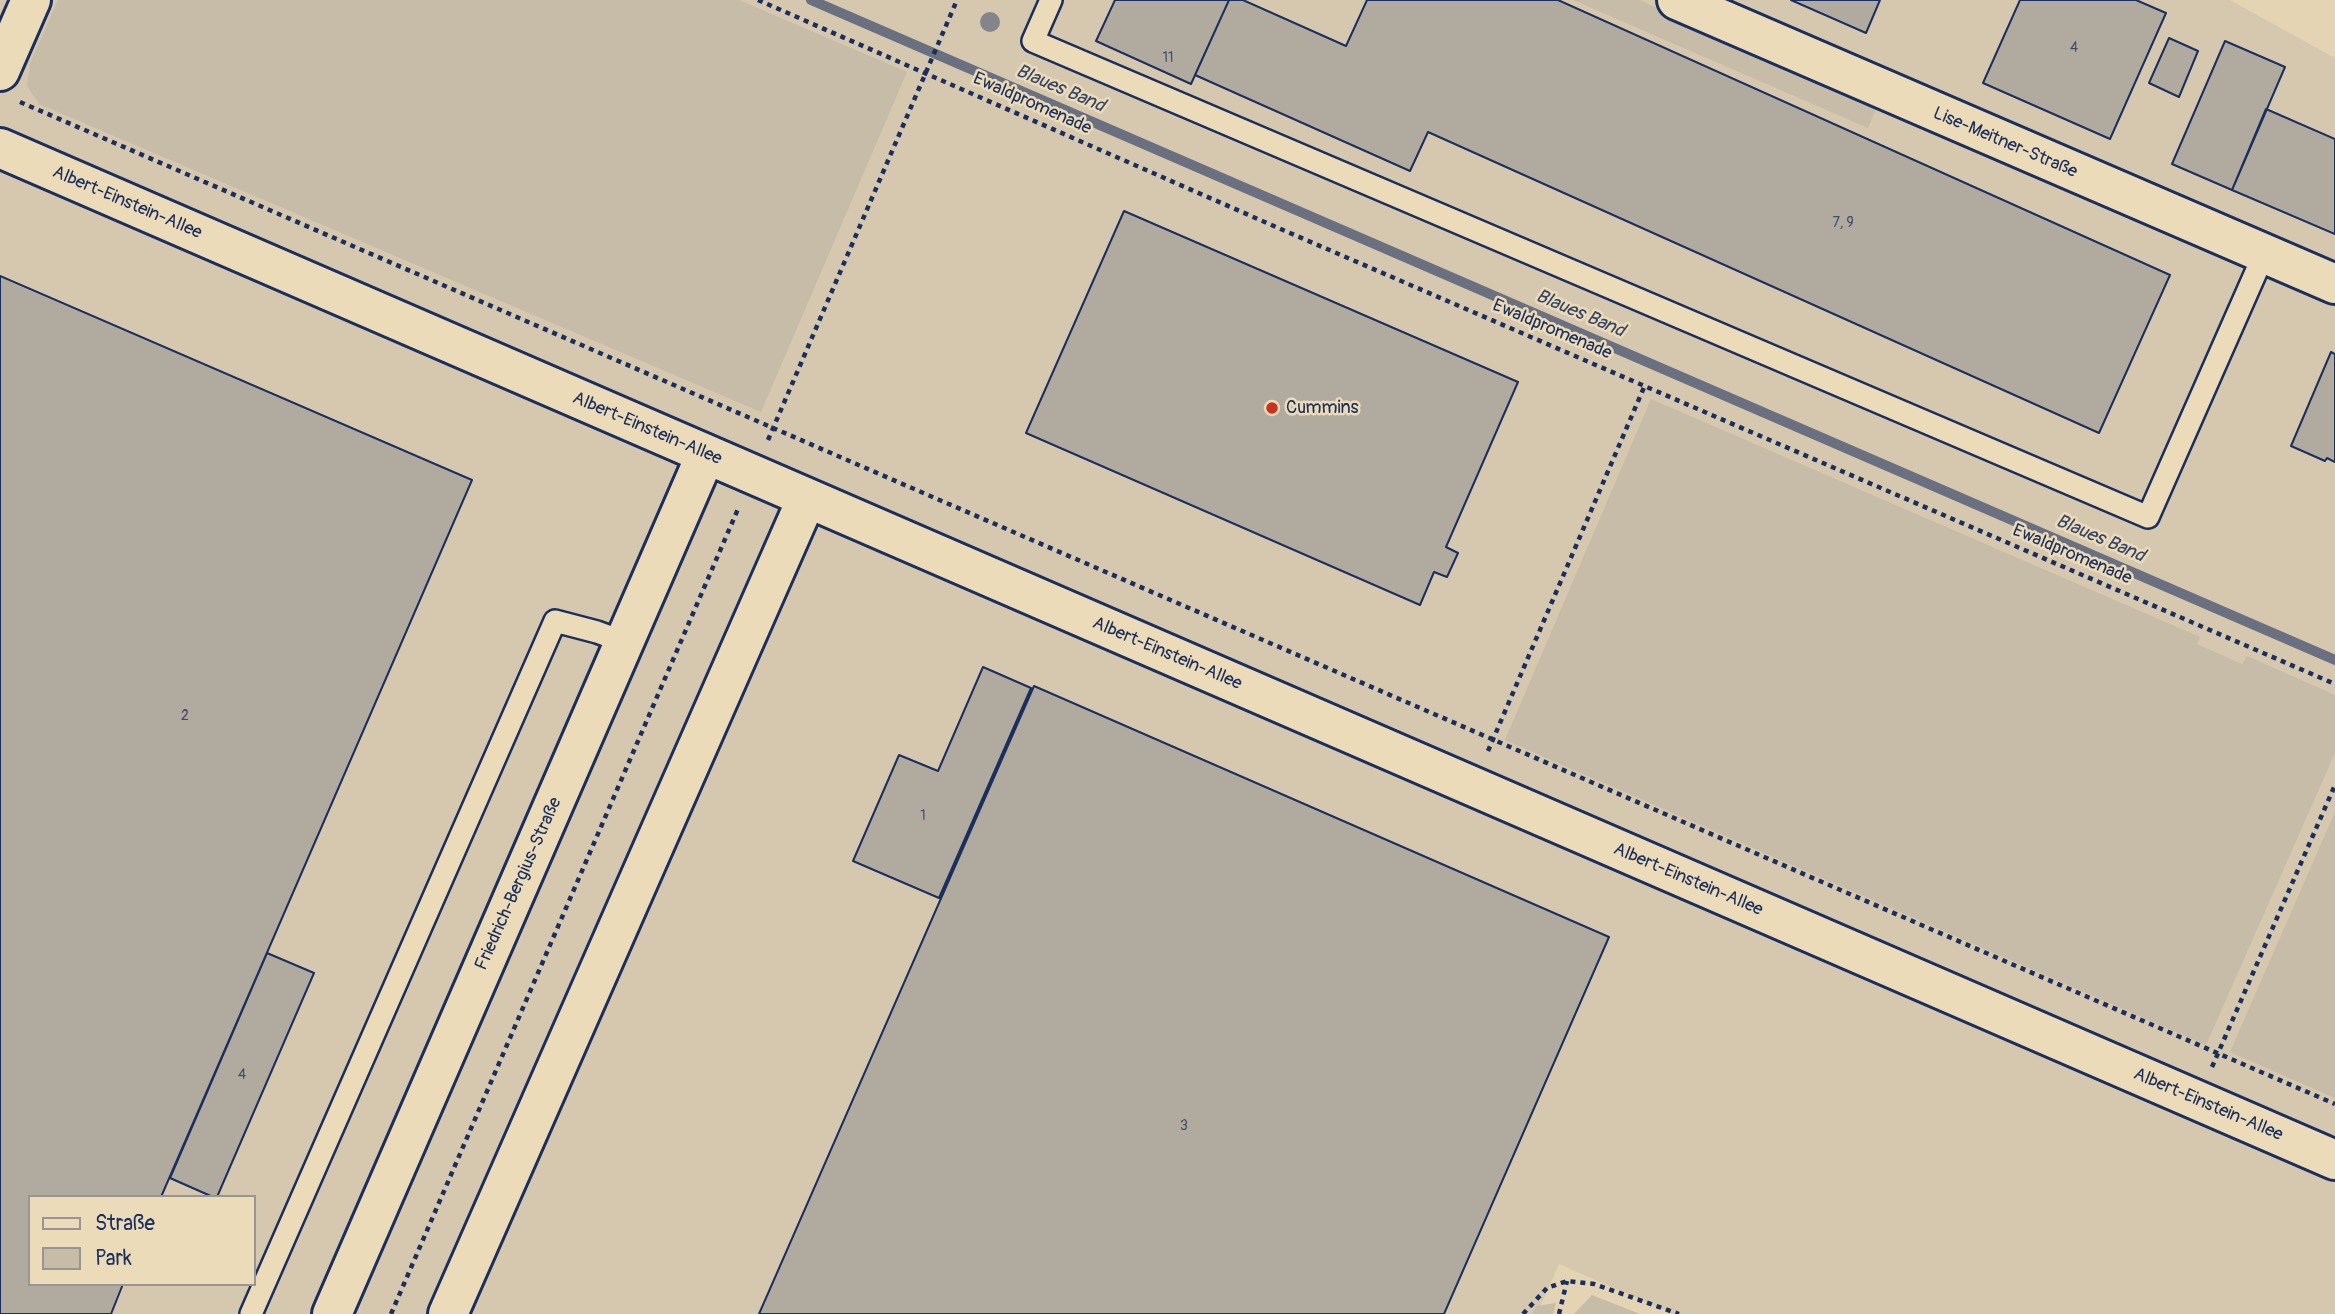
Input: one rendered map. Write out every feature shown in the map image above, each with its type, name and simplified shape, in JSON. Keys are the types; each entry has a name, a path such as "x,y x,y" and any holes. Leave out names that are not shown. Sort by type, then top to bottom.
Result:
{"street":[{"path":"6,85 31,0"},
{"name":"Lise-Meitner-Straße","path":"1676,0 2335,284"},
{"name":"Albert-Einstein-Allee","path":"0,148 2335,1160"},
{"name":"Friedrich-Bergius-Straße","path":"332,1314 706,454"},
{"path":"448,1314 807,498"}],"lane":[{"path":"1051,0 1033,41 2148,517 2264,254"},
{"path":"251,1314 555,621 624,642"}],"path":[{"name":"Ewaldpromenade","path":"758,0 2335,684"},
{"path":"391,1314 957,0"},
{"path":"6,85 773,427 2335,1104"},
{"path":"1473,787 1645,386"},
{"path":"2197,1101 2335,785"},
{"path":"1523,1314 1547,1288 1567,1281 1594,1284 1679,1314"},
{"path":"1559,1314 1567,1281"}],"shaded area":[{"path":"0,0 2230,0 2335,58 2335,1314 1673,1314 1559,1264 1537,1314 0,1314"}],"green space":[{"path":"58,0 739,0 907,72 761,412 39,104 27,86 30,63"},
{"path":"1573,0 1639,0 1878,104 1868,128"},
{"path":"1651,399 2200,637 2197,644 2242,664 2247,656 2335,695 2335,753 2206,1045 1505,740"},
{"path":"2335,812 2335,1098 2230,1052"},
{"path":"1592,1295 1640,1314 1574,1314"},
{"path":"1556,1303 1553,1314 1532,1314 1536,1306"}],"building":[{"path":"1115,0 1229,0 1191,84 1096,41"},
{"path":"1229,0 1243,0 1346,46 1367,0 1558,0 2170,275 2099,433 1428,132 1410,171 1195,75"},
{"path":"1791,0 1880,0 1866,33"},
{"path":"2020,0 2136,0 2166,13 2110,139 1983,83"},
{"path":"2169,38 2198,51 2179,97 2149,83"},
{"path":"2225,41 2285,67 2232,190 2172,164"},
{"path":"2266,109 2335,139 2335,234 2232,190"},
{"name":"Cummins","path":"1124,211 1518,382 1446,547 1458,553 1447,577 1434,572 1420,605 1026,433"},
{"path":"0,276 472,480 162,1195 28,1195 28,1286 122,1286 111,1314 0,1314"},
{"path":"2331,352 2335,354 2335,462 2327,458 2325,461 2291,446"},
{"path":"983,667 1031,688 939,898 853,861 899,755 938,771"},
{"path":"1034,686 1609,937 1444,1314 759,1314"},
{"path":"267,953 314,973 218,1195 208,1195 170,1178"}],"waterway":[{"name":"Blaues Band","path":"811,0 2335,660"}],"place":[{"name":"Cummins","path":"1272,408"}]}
